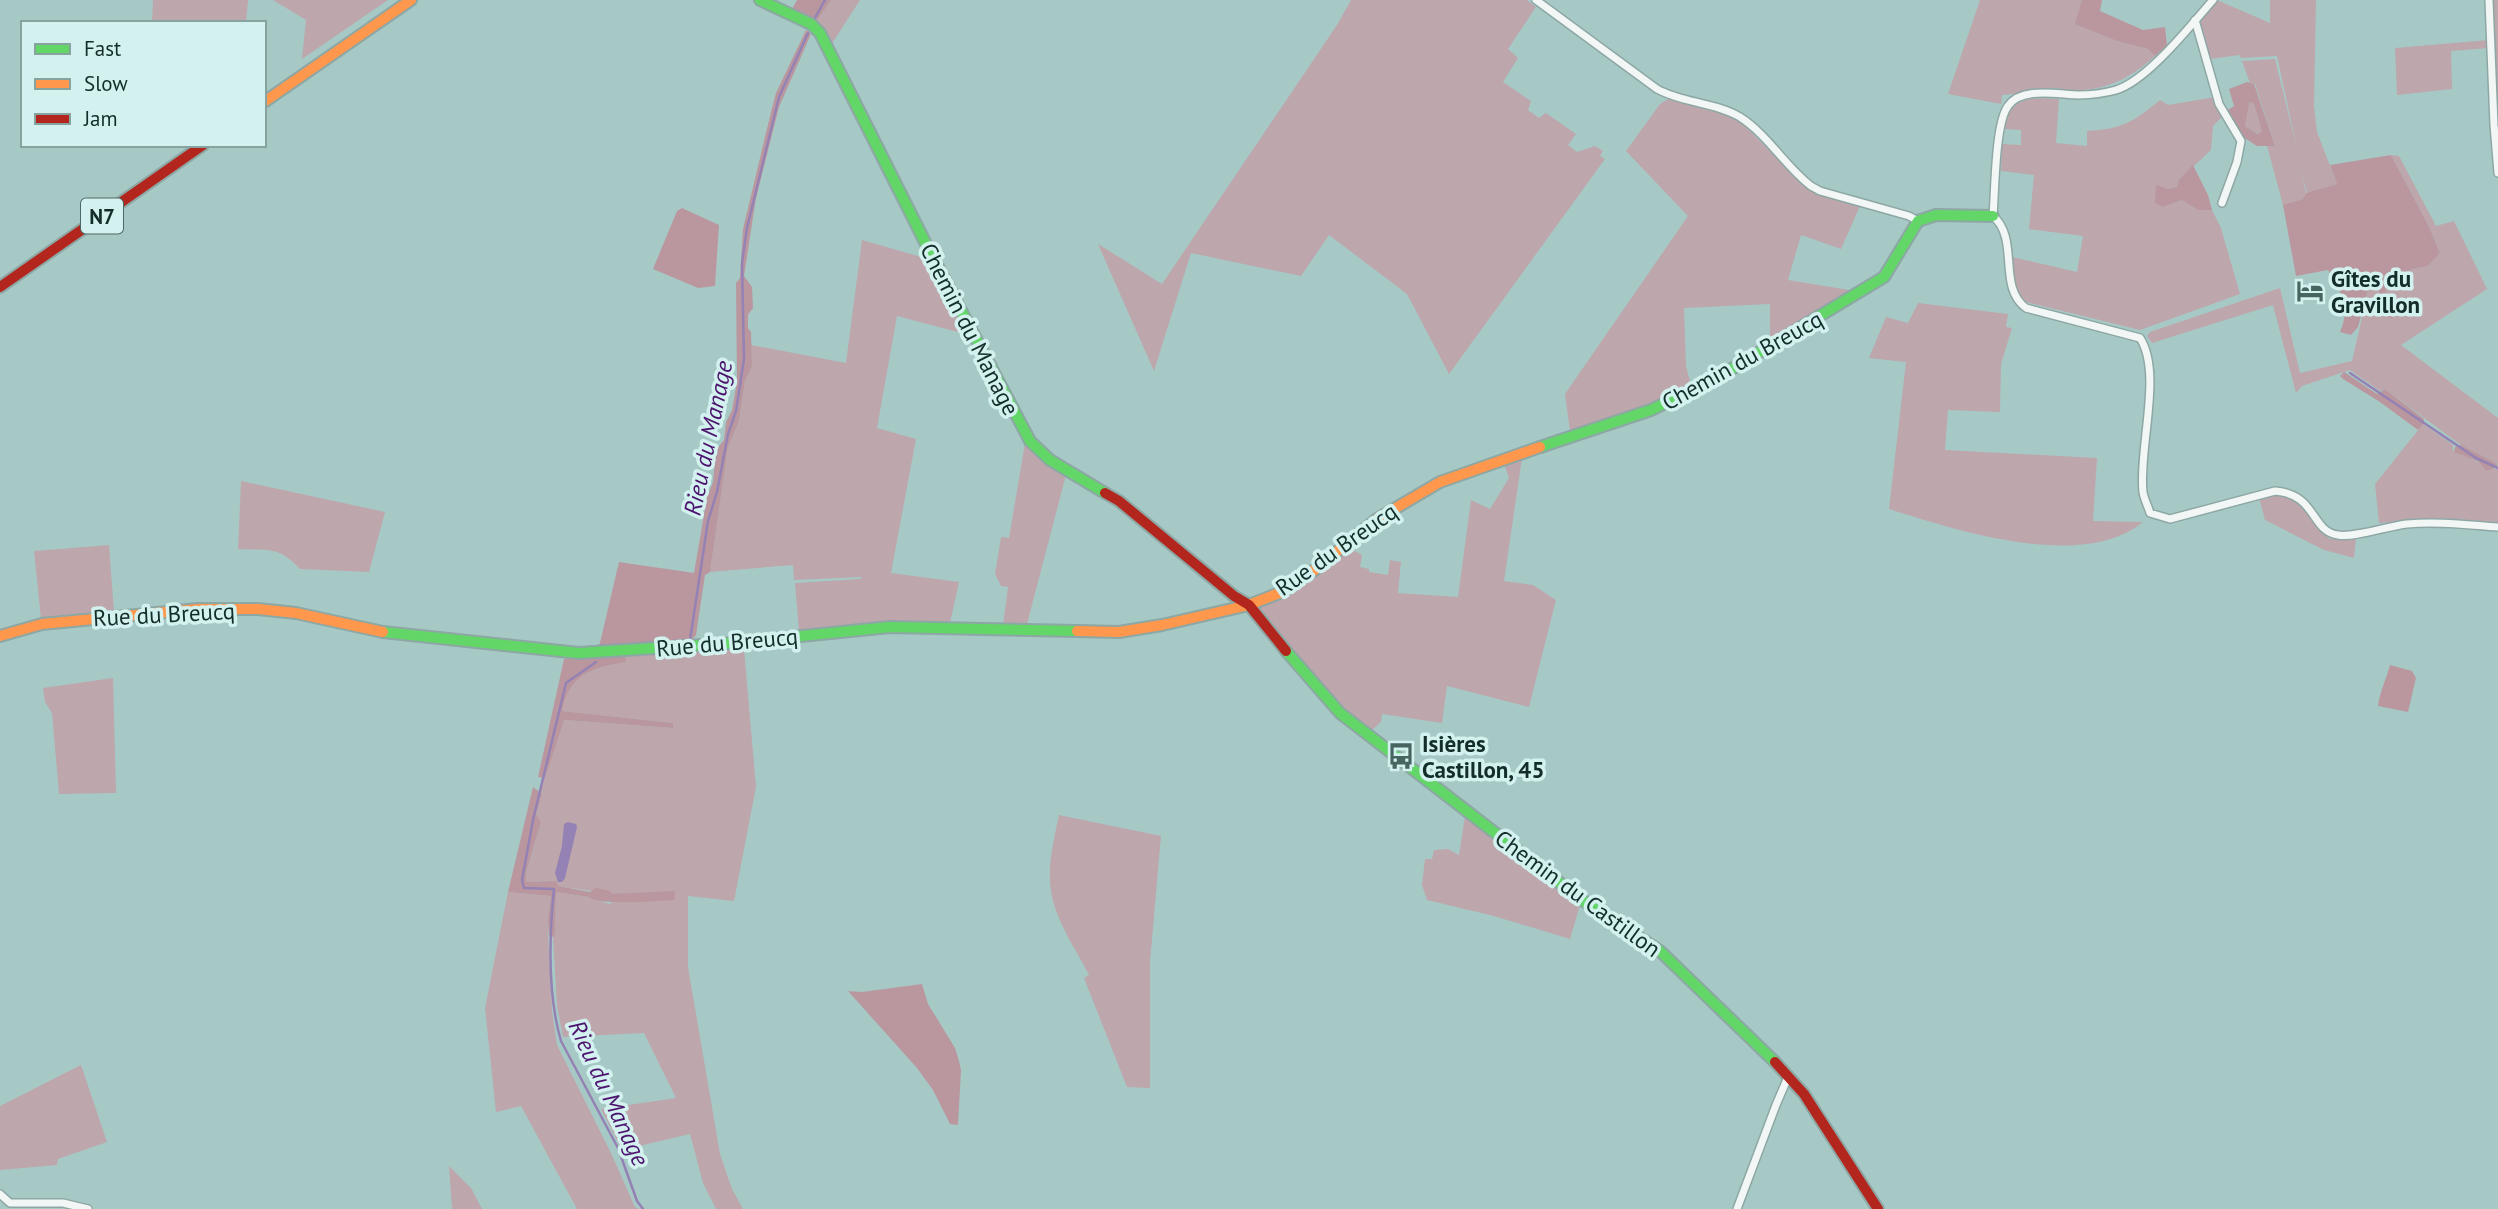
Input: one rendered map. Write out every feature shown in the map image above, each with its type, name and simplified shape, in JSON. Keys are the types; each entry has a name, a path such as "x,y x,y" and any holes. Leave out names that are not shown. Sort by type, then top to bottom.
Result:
{"street":[{"path":"266,102 411,0"},
{"name":"Chemin du Manage","path":"760,0 802,19 820,33 926,244 1030,441 1050,460 1119,501 1234,596 1250,605"},
{"path":"1536,0 1666,94 1727,111 1742,119 1811,186 1820,191 1909,216 1918,221 1944,215 1993,216 1999,222 2005,237 2012,291 2018,302 2026,308 2140,338 2148,353 2143,492 2150,513 2170,519 2275,491 2297,496 2308,505 2324,528 2336,536 2349,536 2382,527 2434,522 2498,527"},
{"path":"1993,216 2000,137 2009,104 2019,96 2082,96 2119,89 2137,81 2213,0"},
{"path":"2489,0 2498,173"},
{"path":"2195,20 2219,104 2241,141 2237,162 2222,203"},
{"name":"N7","path":"0,287 200,147"},
{"name":"Chemin du Breucq","path":"1422,491 1464,472 1651,410 1714,379 1884,277 1918,221"},
{"name":"Rue du Breucq","path":"0,636 21,628 87,618 188,610 258,609 296,613 391,634 579,653 733,643 890,627 1119,632 1250,605 1282,592 1303,579 1377,519 1422,491"},
{"name":"Chemin du Castillon","path":"1250,605 1316,688 1340,713 1582,900 1660,951 1742,1029 1804,1094 1878,1209"},
{"path":"1737,1209 1788,1077"},
{"path":"0,1194 10,1203 63,1203 88,1209"}],"shaded area":[{"path":"153,0 248,0 246,21 152,21"},
{"path":"273,0 388,0 302,59 306,20"},
{"path":"797,0 831,0 816,22 792,9"},
{"path":"831,0 860,0 831,45 816,22"},
{"path":"1351,0 1527,0 1536,7 1508,49 1518,58 1503,82 1531,101 1528,110 1539,118 1546,113 1576,134 1568,145 1577,152 1595,146 1603,151 1600,156 1605,159 1449,374 1407,294 1329,235 1301,276 1191,253 1154,371 1098,244 1162,284 1337,25"},
{"path":"1980,0 2082,0 2076,24 2117,41 2148,49 2155,56 2127,77 2096,88 2052,88 2002,95 2001,104 1948,94"},
{"path":"2082,0 2102,0 2100,11 2143,30 2165,27 2167,45 2155,56 2148,49 2117,41 2075,24"},
{"path":"2217,0 2270,23 2270,0 2316,0 2314,106 2317,132 2337,184 2307,193 2301,170 2306,193 2303,199 2283,205 2267,146 2275,146 2255,84 2250,83 2242,61 2275,59 2297,149 2277,56 2241,58 2239,55 2210,59 2199,23"},
{"path":"2491,0 2498,0 2498,113"},
{"path":"806,30 811,34 779,107 756,198 744,276 752,287 753,308 748,315 748,328 751,332 752,366 745,381 739,421 728,447 710,572 705,575 696,635 689,643 599,647 619,562 694,573 707,497 713,482 716,450 724,440 737,382 736,283 740,278 743,229 776,93"},
{"path":"2489,40 2489,48 2451,51 2452,89 2397,95 2395,48"},
{"path":"2247,82 2254,84 2275,146 2257,146 2237,133 2225,112 2234,106 2229,89","holes":["2249,102 2254,104 2262,131 2258,134 2245,126"]},
{"path":"2215,97 2216,106 2223,116 2213,126 2211,150 2178,181 2177,187 2168,189 2163,207 2182,200 2198,210 2212,210 2221,228 2240,294 2140,330 2026,302 2015,289 2012,257 2077,272 2083,236 2029,229 2034,175 2001,171 2002,144 2021,145 2021,130 2005,129 2007,118 2016,104 2039,98 2059,99 2056,143 2087,146 2087,131 2127,123 2160,100 2168,105"},
{"path":"1668,99 1723,114 1742,123 1806,187 1860,206 1841,249 1801,235 1788,280 1855,291 1770,342 1770,304 1684,308 1686,366 1691,385 1609,421 1570,432 1565,394 1688,216 1626,151 1660,104"},
{"path":"2248,102 2254,104 2262,131 2259,134 2245,126"},
{"path":"2391,155 2399,156 2436,226 2454,221 2487,289 2401,345 2498,418 2498,464 2461,445 2385,389 2380,391 2350,370 2302,386 2296,393 2273,305 2152,343 2147,336 2150,332 2280,288 2300,373 2352,361 2369,287 2378,287 2384,317 2393,317 2382,276 2428,266 2440,253"},
{"path":"2391,155 2440,253 2428,266 2382,276 2393,318 2384,317 2378,287 2369,287 2358,327 2351,335 2340,332 2345,315 2343,300 2328,270 2296,276 2283,205 2303,199 2306,193 2337,184 2330,165"},
{"path":"2193,165 2208,195 2212,210 2198,210 2182,200 2163,207 2155,203 2156,185 2168,189 2177,187 2178,181"},
{"path":"682,208 719,225 715,286 698,288 653,269 677,211"},
{"path":"862,240 928,259 969,335 897,316 877,428 916,439 891,573 959,582 950,623 886,621 799,631 795,583 862,577 794,580 793,565 710,572 728,447 739,421 745,381 752,366 751,345 846,363"},
{"path":"1918,303 2008,314 2006,327 2012,328 2001,364 2000,412 1948,410 1945,450 2097,458 2093,521 2143,522 2117,537 2087,544 2053,545 1983,536 1889,509 1906,362 1869,358 1886,317 1908,323"},
{"path":"2344,372 2377,394 2385,389 2424,419 2423,424 2418,430 2343,379 2340,376"},
{"path":"2423,424 2453,445 2453,451 2498,469 2498,522 2436,518 2379,523 2375,484"},
{"path":"1025,443 1066,475 1027,624 1003,625 1008,587 1001,586 995,574 1001,537 1009,538"},
{"path":"2461,445 2498,465 2486,470 2479,462 2454,452 2455,447"},
{"path":"1522,458 1504,581 1533,585 1556,600 1529,707 1447,686 1442,723 1382,714 1381,722 1371,731 1326,692 1260,609 1263,604 1302,585 1349,548 1362,555 1360,567 1369,569 1369,572 1388,575 1390,560 1401,562 1398,593 1458,597 1471,500 1490,509 1509,478 1504,464"},
{"path":"241,481 385,512 369,572 300,569 285,556 272,551 238,549"},
{"path":"2273,495 2293,500 2300,505 2330,539 2356,538 2354,558 2324,550 2265,520 2259,498"},
{"path":"109,545 114,612 41,619 34,551"},
{"path":"744,649 756,787 734,901 688,896 688,967 720,1154 732,1189 743,1209 716,1209 703,1183 690,1134 622,1150 601,1109 676,1098 644,1033 563,1037 557,1006 553,937 556,892 589,897 609,904 613,902 612,894 557,886 556,881 526,882 526,874 541,822 536,814 542,794 540,792 563,720 673,728 673,723 562,711 570,686 591,671 625,662 625,656"},
{"path":"625,656 626,662 593,670 576,681 565,699 562,711 673,723 673,728 564,720 545,778 538,777 564,659"},
{"path":"2390,665 2412,671 2416,678 2408,712 2378,706"},
{"path":"113,678 116,793 59,794 52,713 45,702 43,688"},
{"path":"533,787 542,794 536,814 541,822 526,873 526,882 556,881 558,886 590,892 596,888 610,891 612,894 675,891 674,900 605,901 556,892 555,934 553,937 549,936 551,896 508,892"},
{"path":"1059,815 1161,836 1150,962 1150,1088 1127,1087 1084,978 1089,975 1053,902 1050,872"},
{"path":"1465,816 1580,905 1570,939 1494,916 1427,900 1422,885 1425,859 1432,859 1434,850 1448,849 1459,855"},
{"path":"564,824 576,824 577,827 565,878 558,882 555,873"},
{"path":"508,892 551,896 548,932 552,1011 557,1045 635,1207 639,1209 577,1209 521,1106 496,1112 485,1008"},
{"path":"922,984 928,1004 955,1048 959,1061 961,1070 958,1125 950,1124 933,1090 917,1068 848,991 862,992"},
{"path":"81,1065 107,1142 58,1159 57,1165 0,1170 0,1106"},
{"path":"449,1166 471,1188 482,1209 452,1209"}],"waterway":[{"name":"Rieu du Manage","path":"815,18 825,0"},
{"name":"Rieu du Manage","path":"598,646 690,640 708,521 736,411 744,359 742,263 747,228 779,97 808,33"},
{"path":"2350,373 2476,458 2498,468"},
{"name":"Rieu du Manage","path":"596,662 566,683 533,820 522,880 524,888 554,889 550,965 553,1004 561,1041 618,1148 637,1201 643,1209"}],"traffic: fast":[{"path":"760,0 811,24 820,33 926,244 1030,441 1050,460 1105,493"},
{"path":"1540,447 1651,410 1715,379 1884,277 1918,221 1936,215 1993,216"},
{"path":"383,632 579,653 733,643 890,627 1077,631"},
{"path":"1286,651 1340,713 1582,900 1660,951 1775,1062"}],"traffic: slow":[{"path":"266,101 411,0"},
{"path":"1077,631 1119,632 1162,625 1249,605 1282,592 1316,569 1377,519 1440,482 1540,447"},
{"path":"0,636 42,624 198,609 258,609 296,613 383,632"}],"traffic: jam":[{"path":"0,287 200,147"},
{"path":"1105,493 1119,501 1234,596 1249,605 1286,651"},
{"path":"1775,1062 1804,1094 1878,1209"}],"place":[{"name":"Gîtes du Gravillon","path":"2310,291"},
{"name":"Isières Castillon, 45","path":"1401,756"}]}
